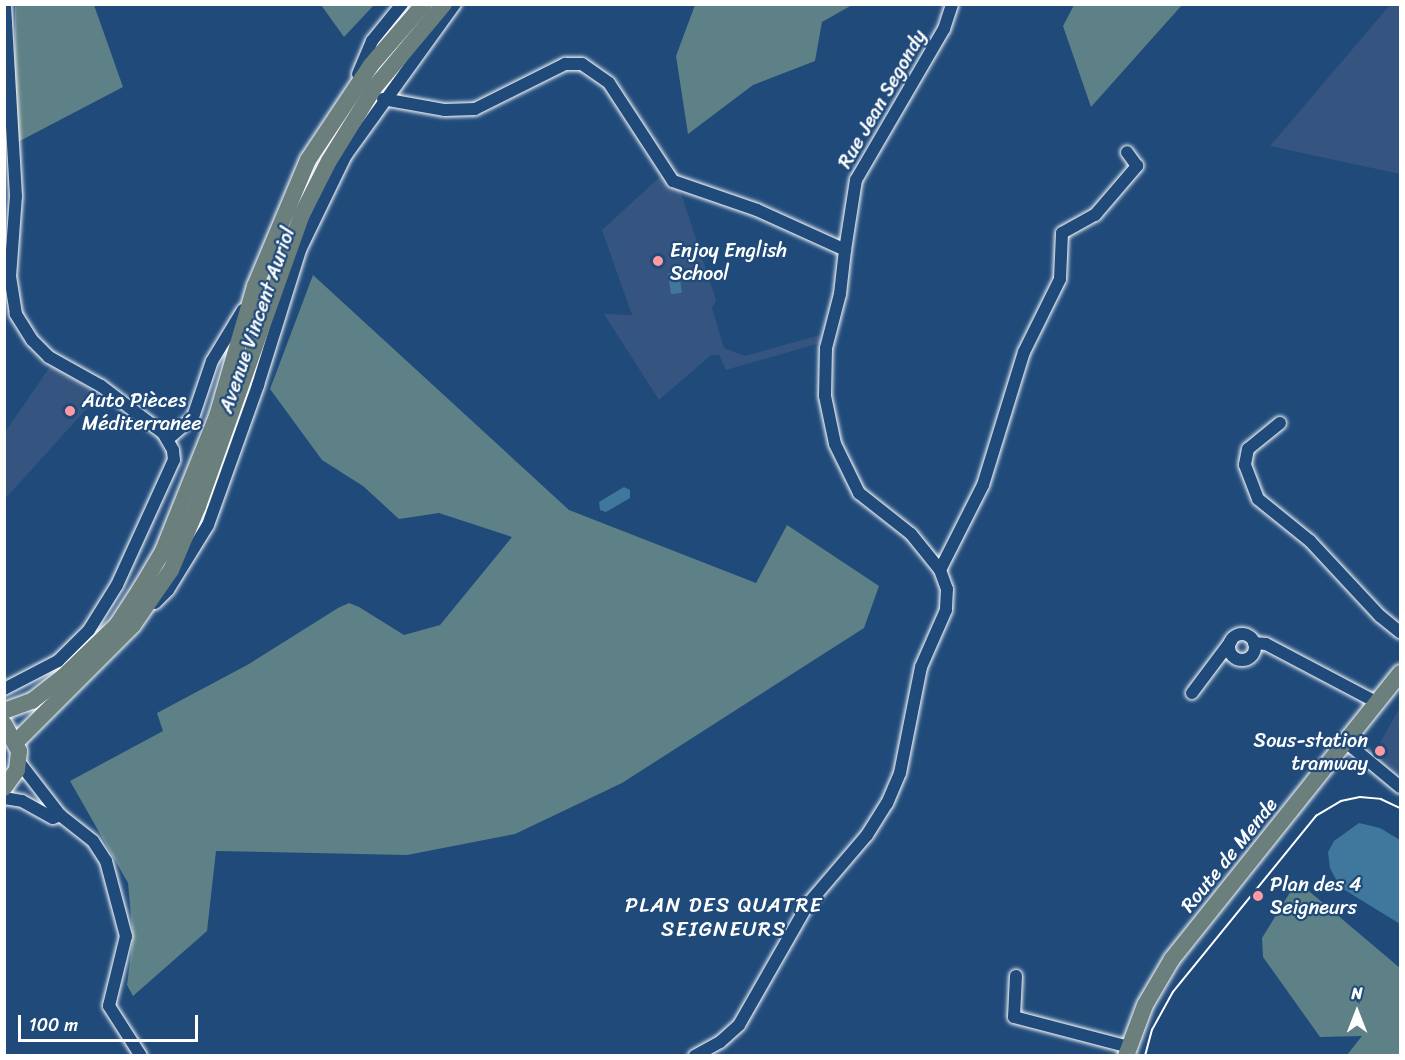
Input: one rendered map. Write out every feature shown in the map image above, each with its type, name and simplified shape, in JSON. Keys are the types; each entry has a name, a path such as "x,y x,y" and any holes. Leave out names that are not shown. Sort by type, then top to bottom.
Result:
{"main road":[{"name":"Avenue Vincent Auriol","path":"4,711 32,701 63,677 117,625 163,551 217,416 255,288 308,160 350,96 424,4"},
{"name":"Avenue Vincent Auriol","path":"17,741 133,626 171,570 198,506 307,203 374,88 444,4"},
{"name":"Route de Mende","path":"1128,1051 1145,1005 1172,959 1401,673"},
{"path":"4,724 17,741 19,762 4,788"}],"street":[{"path":"4,689 58,661 89,630 117,585 171,468 173,450 168,439 101,386 49,357 32,340 16,314 9,277 16,196 5,4"},
{"path":"350,96 372,41 402,4"},
{"name":"Avenue Vincent Auriol","path":"133,626 168,590 208,525 258,385 300,250 346,155 384,99 455,4"},
{"name":"Rue Jean Segondy","path":"940,570 911,534 859,493 835,444 825,396 826,348 840,294 856,180 944,29 952,4"},
{"path":"384,99 446,110 475,109 565,64 582,64 609,83 673,181 757,210 845,249"},
{"path":"695,1056 720,1042 739,1025 808,904 867,835 887,804 900,773 921,667 946,610 947,589 940,570 983,484 1024,352 1060,279 1062,232 1095,215 1137,166 1127,152"},
{"name":"Avenue Vincent Auriol","path":"168,439 193,417 212,361 255,288"},
{"path":"1280,423 1248,448 1245,465 1258,499 1310,542 1380,616 1401,632"},
{"path":"1192,693 1211,662 1231,641 1245,635 1254,643 1266,644 1378,703"},
{"path":"1231,641 1230,653 1240,660 1252,655 1254,643"},
{"path":"1347,743 1401,787"},
{"path":"19,762 60,816 93,841 106,861 126,936 109,1006 141,1056"},
{"path":"4,798 22,801 53,818 60,816"},
{"name":"Route de Mende","path":"1016,976 1014,1017 1128,1051"}],"shaded area":[{"path":"1390,5 1400,5 1400,174 1270,146"},
{"name":"Enjoy English School","path":"662,175 681,193 716,300 712,308 724,348 745,356 820,335 820,343 726,370 719,355 711,355 659,400 604,314 632,315 602,230"},
{"path":"679,272 682,293 671,294 668,274"},
{"path":"52,364 99,395 5,499 5,432"},
{"path":"624,487 630,490 630,498 606,512 600,510 599,502"},
{"path":"1400,707 1400,774 1375,752"},
{"path":"1359,823 1380,828 1400,840 1400,924 1340,887 1330,868 1328,852 1334,841"}],"green space":[{"path":"1074,4 1182,5 1091,107 1063,26"},
{"path":"15,5 94,5 123,87 14,144"},
{"path":"321,5 374,5 344,37"},
{"path":"695,5 852,5 822,22 815,61 753,85 688,134 676,56"},
{"path":"313,275 569,510 756,583 787,525 879,586 864,628 622,783 515,834 407,855 216,851 207,931 133,996 127,985 133,938 128,883 70,781 163,731 157,713 249,664 349,603 404,635 440,625 512,537 439,513 399,519 363,486 322,460 270,389"},
{"path":"1297,881 1400,968 1400,1055 1347,1055 1362,1036 1320,1037 1263,957 1262,938"}],"tram line":[{"path":"1145,1056 1152,1030 1173,992 1316,816 1341,801 1360,797 1381,799 1400,808"}],"place":[{"name":"Enjoy English School","path":"658,261"},
{"name":"Auto Pièces Méditerranée","path":"70,411"},
{"name":"Sous-station tramway","path":"1380,751"},
{"name":"Plan des 4 Seigneurs","path":"1258,896"}],"district":[{"name":"PLAN DES QUATRE SEIGNEURS","path":"724,917"}]}
